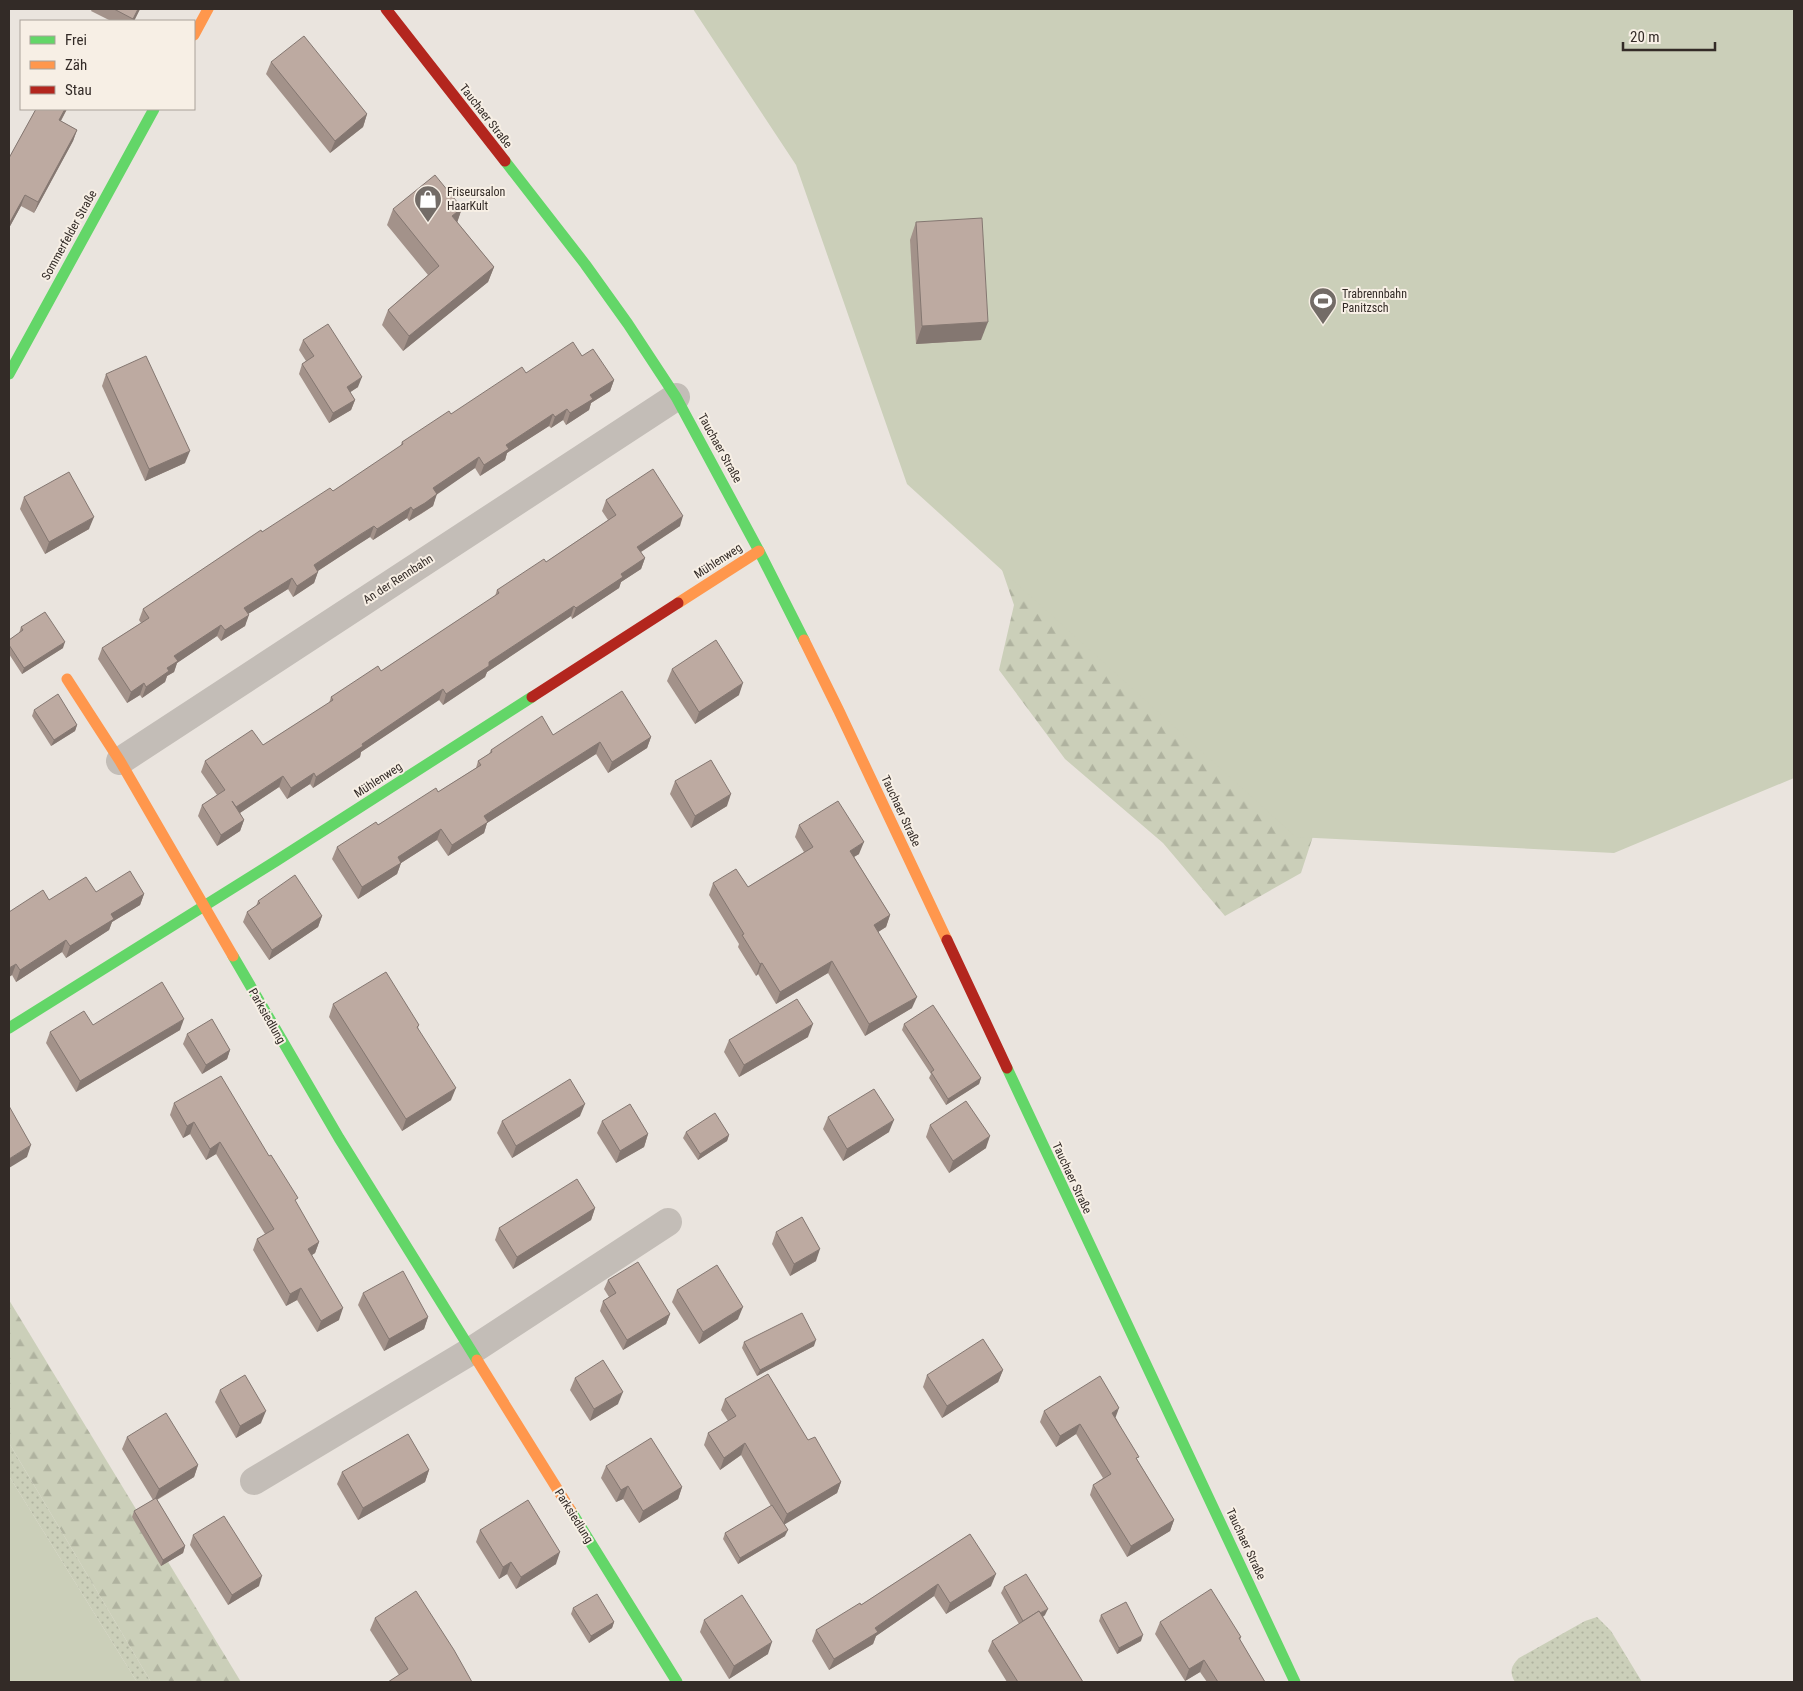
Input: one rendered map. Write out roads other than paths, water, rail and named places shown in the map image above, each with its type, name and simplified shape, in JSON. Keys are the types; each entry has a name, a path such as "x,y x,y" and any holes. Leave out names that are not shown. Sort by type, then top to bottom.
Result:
{"street":[{"path":"195,33 208,9"},
{"name":"Tauchaer Straße","path":"386,9 585,264 628,324 676,397 759,551 838,710 1295,1682"},
{"name":"Sommerfelder Straße","path":"9,374 153,110"},
{"name":"An der Rennbahn","path":"120,761 676,397"},
{"name":"Mühlenweg","path":"9,1028 276,862 759,551"},
{"name":"Parksiedlung","path":"66,679 120,761 339,1138 677,1682"},
{"path":"254,1481 471,1351 668,1222"}],"place":[{"name":"Friseursalon HaarKult","path":"428,223"},
{"name":"Trabrennbahn Panitzsch","path":"1323,325"}]}
